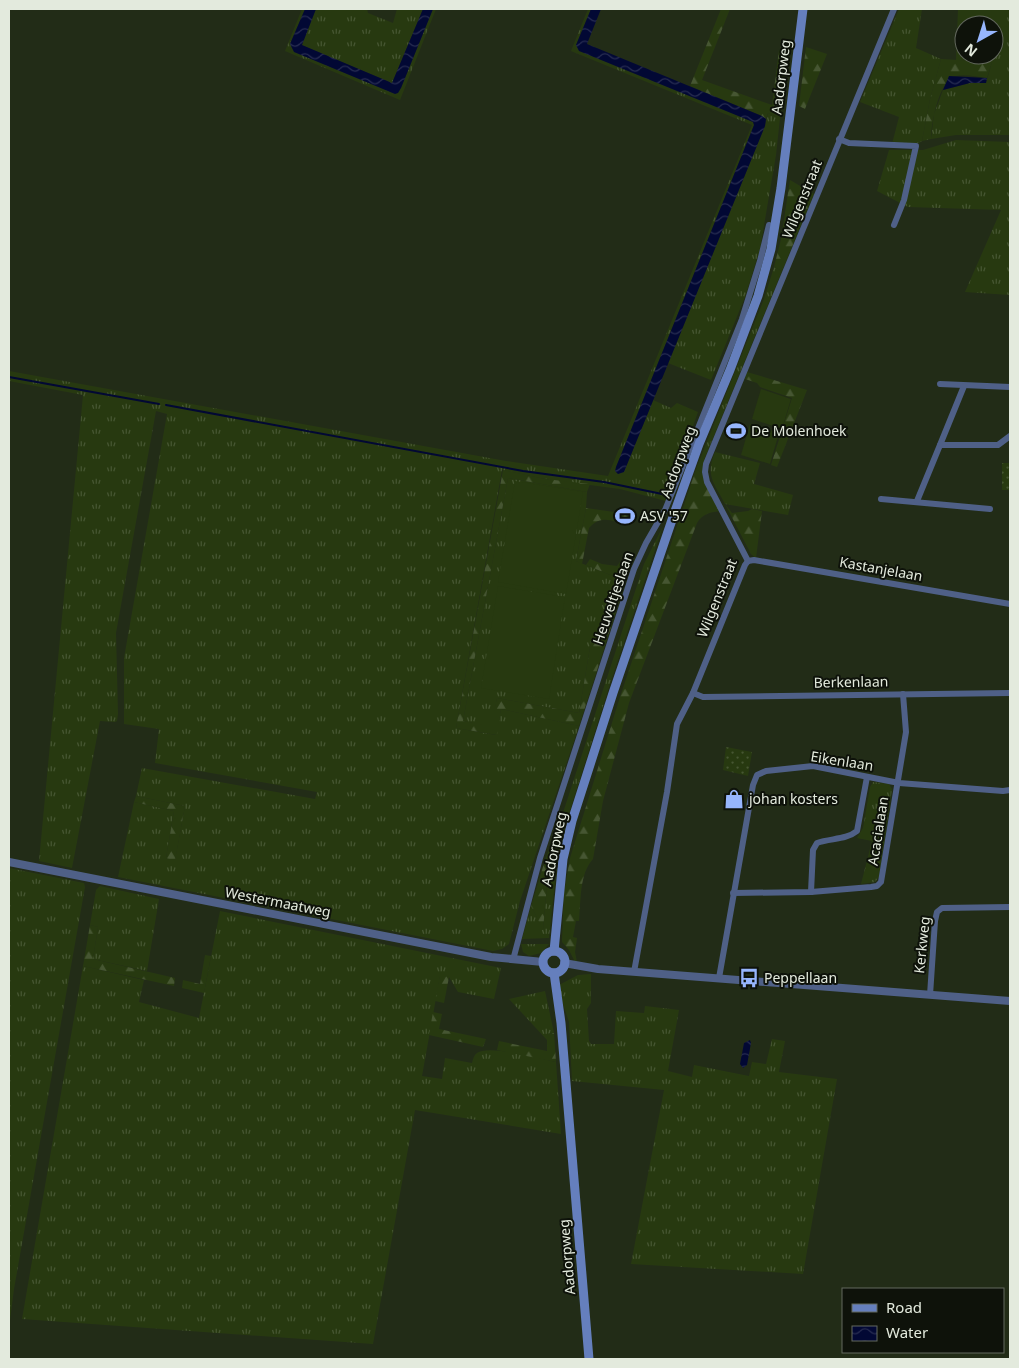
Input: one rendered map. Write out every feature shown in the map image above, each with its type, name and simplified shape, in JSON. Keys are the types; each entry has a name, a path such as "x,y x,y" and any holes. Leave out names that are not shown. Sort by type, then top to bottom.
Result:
{"main road":[{"name":"Aadorpweg","path":"554,951 563,859 572,822 613,693 674,514 699,444 758,296 771,250 781,188 803,9"},
{"path":"554,951 562,955 564,963 563,968 559,972 554,973 546,970 542,962 548,952 554,951"},
{"name":"Aadorpweg","path":"554,973 561,1023 589,1359"}],"street":[{"name":"Wilgenstraat","path":"634,972 667,792 677,724 693,693 748,560 717,502 705,472 706,464 894,9"},
{"path":"839,140 849,143 916,146 904,200 894,225"},
{"name":"Heuveltjeslaan","path":"513,960 540,858 634,569 665,510 742,319 769,225"},
{"path":"940,384 1010,387"},
{"path":"917,502 964,386"},
{"path":"940,445 998,445 1010,436"},
{"path":"881,499 990,509"},
{"name":"Kastanjelaan","path":"748,560 1010,604"},
{"name":"Berkenlaan","path":"693,693 703,697 1010,693"},
{"name":"Acacialaan","path":"734,893 811,892 871,887 881,882 906,732 903,694"},
{"name":"Eikenlaan","path":"719,978 752,784 757,775 766,771 813,766 899,783 1010,790"},
{"path":"811,892 813,850 817,843 850,836 857,831 867,777"},
{"name":"Westermaatweg","path":"9,862 491,957 542,962"},
{"name":"Kerkweg","path":"930,995 938,912 942,908 1010,907"},
{"path":"564,963 598,969 1010,1001"}],"green space":[{"path":"302,9 305,9 290,44 401,88 433,9 436,9 400,100 285,51"},
{"path":"316,9 367,9 368,13 393,23 397,9 423,9 392,83 301,45"},
{"path":"588,9 591,9 576,45 753,122 754,125 616,467 624,472 653,400 671,408 677,403 698,412 666,501 620,489 545,479 502,470 456,728 496,735 501,709 579,726 520,901 509,944 502,949 493,951 118,877 134,802 174,811 166,858 175,860 185,806 136,796 142,768 315,799 317,792 155,763 159,729 124,724 124,658 167,414 156,411 116,633 117,721 100,721 72,868 39,861 83,395 9,381 9,371 506,461 608,476 752,125 571,51"},
{"path":"721,9 730,9 702,80 772,105 779,50 788,53 780,118 768,113 766,119 690,86"},
{"path":"899,9 922,9 916,48 941,59 930,99 922,141 919,143 892,144 899,117 860,102"},
{"path":"958,9 1010,9 1010,135 956,135 931,139 934,114 943,90 970,83 986,83 991,65 1004,65 1004,15 958,15"},
{"path":"806,47 827,54 805,109 799,106"},
{"path":"941,59 954,60 954,65 991,65 987,78 963,75 950,79 945,85 937,103 931,139 922,141 930,99"},
{"path":"768,113 780,118 776,155 760,249 745,297 711,380 668,363 765,126"},
{"path":"956,140 1010,142 1010,295 965,292 1001,210 908,207 877,191 889,150 923,150"},
{"path":"790,180 814,194 782,271 774,267 781,239"},
{"path":"774,267 782,271 704,460 704,475 696,469 764,299"},
{"path":"747,372 807,390 777,467 771,465 792,398 760,387 757,383 745,379"},
{"path":"761,389 791,399 782,429 752,419"},
{"path":"750,424 779,433 770,464 741,455"},
{"path":"715,452 760,463 754,484 793,495 788,515 725,504 712,479 711,467"},
{"path":"1002,463 1010,463 1010,490 1002,490"},
{"path":"696,469 704,475 721,511 701,517 697,523 629,703 603,801 593,859 588,865 583,880 579,921 576,921 573,937 577,938 575,952 577,962 575,962 569,950 562,942 564,893 570,858 620,697"},
{"path":"503,470 545,479 590,484 587,492 508,478 463,721 491,726 497,698 579,713 591,641 599,642 620,579 586,565 590,559 602,564 617,566 620,562 629,571 579,726 501,709 497,735 456,728"},
{"path":"508,478 587,492 586,508 576,561 620,579 599,643 591,641 579,713 497,698 492,727 463,721"},
{"path":"515,481 583,492 566,594 498,582"},
{"path":"725,504 732,513 752,509 762,511 756,558 751,554"},
{"path":"586,508 614,512 617,509 633,515 631,521 626,525 606,520 597,521 593,524 589,528 582,564 576,561"},
{"path":"663,526 565,826 557,863 549,938 522,939 531,906 543,929 547,885 559,825 644,564"},
{"path":"498,586 565,597 549,699 481,688"},
{"path":"726,747 752,752 748,776 723,770"},
{"path":"873,782 889,784 892,789 879,877 875,882 861,884 872,841 857,838 863,828 870,787"},
{"path":"136,796 185,806 175,861 166,858 174,811 134,802"},
{"path":"556,836 547,885 543,930 531,906 546,857"},
{"path":"9,868 84,883 85,887 14,1289 9,1328"},
{"path":"100,886 159,899 147,971 93,959 98,927 90,925 96,890"},
{"path":"220,911 501,968 494,999 458,992 449,977 440,976 422,1076 442,1079 445,1058 472,1063 476,1054 492,1050 528,1055 556,1062 561,1134 415,1110 373,1344 22,1319 83,966 144,980 139,1002 199,1018"},
{"path":"90,925 98,927 93,959 175,978 174,986 83,966"},
{"path":"521,944 549,944 541,953 529,956 523,952"},
{"path":"205,955 211,956 204,993 182,988 183,980 200,984"},
{"path":"591,974 591,1003 587,1009 589,1041 591,1044 614,1044 616,1011 644,1013 645,1006 679,1010 668,1071 692,1077 694,1065 749,1076 752,1062 766,1064 772,1039 785,1041 779,1072 837,1079 803,1274 631,1264 664,1090 572,1081 569,1022 559,985 578,975"},
{"path":"440,975 449,977 444,1003 435,1001"},
{"path":"545,991 554,1033 547,1034 547,1040 509,999"},
{"path":"433,1012 442,1014 439,1029 486,1039 483,1047 429,1035"},
{"path":"554,1033 556,1062 497,1050 499,1041 547,1051 547,1034"}],"water":[{"path":"305,9 316,9 302,45 392,83 423,9 433,9 401,88 395,94 294,52 290,44"},
{"path":"591,9 601,9 587,44 766,119 765,126 624,472 618,474 615,471 616,467 754,125 753,122 579,51 576,45"},
{"path":"949,76 987,78 986,83 970,83 943,90"},
{"path":"750,1040 747,1065 743,1068 740,1064 744,1043"}],"waterway":[{"path":"9,377 159,404"},
{"path":"166,405 523,471 604,482 667,495"}],"place":[{"name":"De Molenhoek","path":"736,431"},
{"name":"ASV '57","path":"625,516"},
{"name":"johan kosters","path":"734,799"},
{"name":"Peppellaan","path":"749,978"}]}
